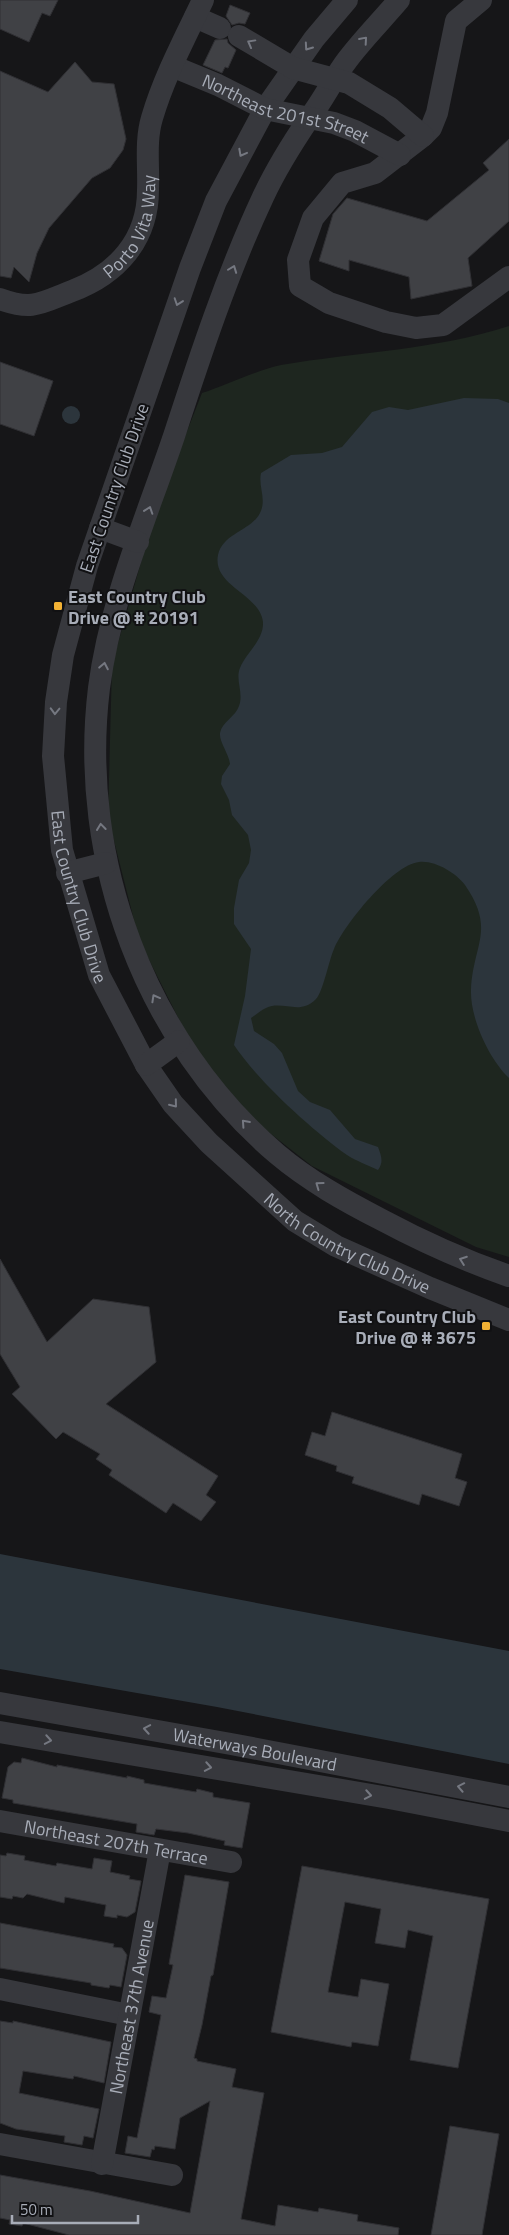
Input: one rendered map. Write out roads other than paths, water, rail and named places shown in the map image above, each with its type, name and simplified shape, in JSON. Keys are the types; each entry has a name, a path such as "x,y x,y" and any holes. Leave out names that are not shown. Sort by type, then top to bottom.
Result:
{"street":[{"name":"East Country Club Drive","path":"251,1181 209,1143 173,1104 146,1065 99,975 67,873 62,850 54,756 56,702 63,655 87,566 190,268 216,201 265,109 314,39 347,0"},
{"name":"East Country Club Drive","path":"280,1156 253,1132 219,1094 179,1040 146,980 114,895 106,863 94,762 100,687 120,593 194,374 233,269 264,194 301,128 309,119 347,60 399,0"},
{"path":"481,0 456,21 437,113 431,128 400,155 374,173 342,183 313,218 298,260 300,286 329,303 386,322 416,328 443,325 509,277"},
{"path":"199,9 230,32 293,68 348,82 390,108 423,136"},
{"name":"Porto Vita Way","path":"0,299 23,306 34,306 89,284 113,270 128,252 145,218 148,192 147,155 155,110 172,66 199,9"},
{"name":"Northeast 201st Street","path":"172,66 218,85 265,109 334,124 355,131 400,155"},
{"path":"100,528 138,542"},
{"path":"67,873 106,863"},
{"path":"146,1065 179,1040"},
{"path":"251,1181 280,1156"},
{"name":"North Country Club Drive","path":"280,1156 330,1193 438,1250 509,1276"},
{"name":"North Country Club Drive","path":"251,1181 295,1221 336,1246 439,1292 509,1320"},
{"name":"Waterways Boulevard","path":"0,1703 509,1796"},
{"name":"Waterways Boulevard","path":"0,1732 389,1798 509,1821"},
{"name":"Northeast 207th Terrace","path":"0,1821 231,1862"},
{"name":"Northeast 37th Avenue","path":"102,2164 160,1850"},
{"path":"0,1989 129,2015"},
{"path":"0,2144 102,2164 172,2175"}],"place":[{"name":"East Country Club Drive @ # 20191","path":"58,606"},
{"name":"East Country Club Drive @ # 3675","path":"486,1326"}]}
